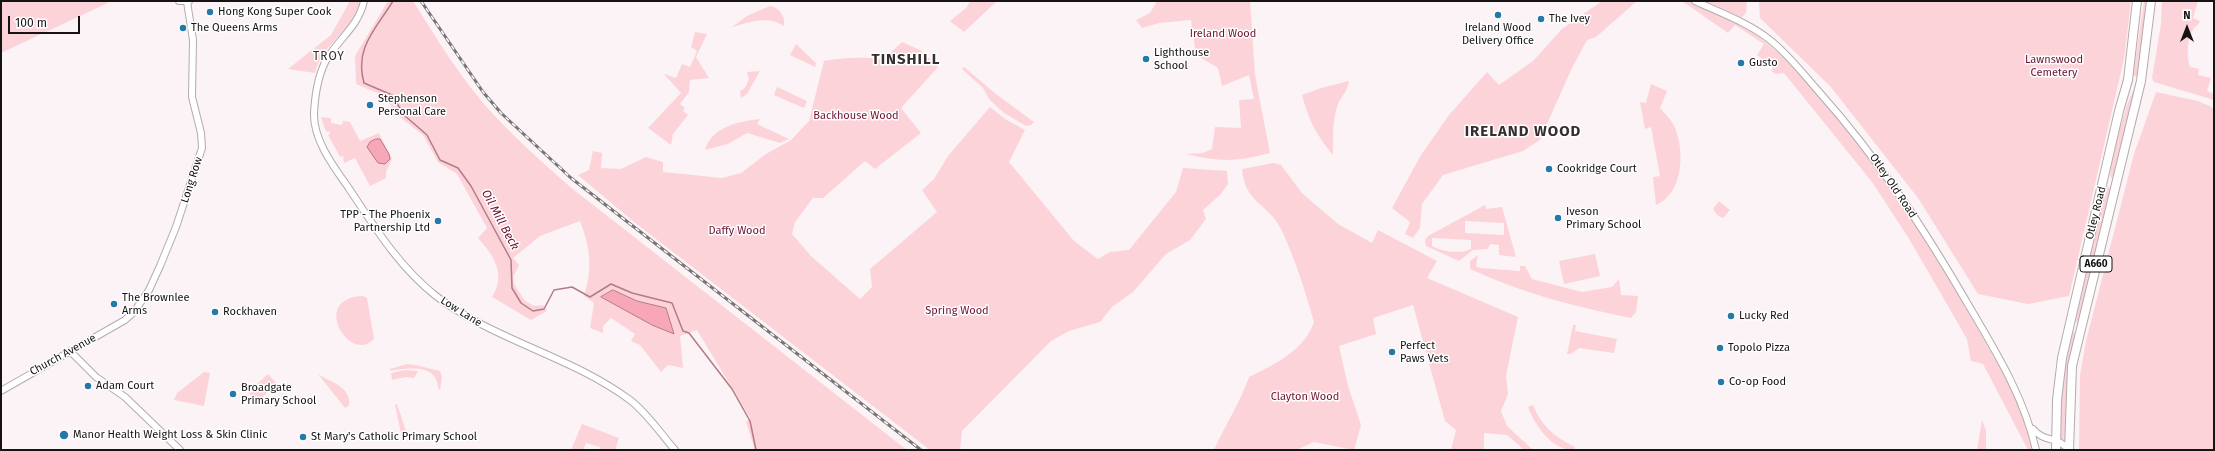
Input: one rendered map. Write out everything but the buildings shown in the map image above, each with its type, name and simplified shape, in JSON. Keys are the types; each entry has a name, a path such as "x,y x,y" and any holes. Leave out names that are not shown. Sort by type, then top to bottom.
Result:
{"highway":[{"name":"Otley Road","path":"2056,450 2052,440 2059,378 2119,111 2128,80 2137,1"},
{"name":"Otley Road","path":"2069,450 2072,366 2141,81 2151,1"},
{"path":"2070,326 2080,329"}],"street":[{"path":"180,1 188,1"},
{"name":"Long Row","path":"125,320 134,312 149,290 160,266 176,227 202,148 201,133 192,97 193,40 188,1"},
{"name":"Low Lane","path":"364,1 356,22 328,57 318,83 315,109 316,132 344,182 394,256 416,278 442,300 469,318 507,338 577,370 631,401 675,450"},
{"name":"Otley Old Road","path":"1696,1 1760,32 1772,42 1853,130 1892,181 1950,274 2007,373 2031,426 2036,450"},
{"name":"Church Avenue","path":"1,391 125,320"},
{"path":"70,351 96,376 125,397 180,450"},
{"name":"Otley Old Road","path":"2031,426 2038,435 2052,440 2069,450"},
{"path":"2036,450 2040,443 2052,440"}],"green space":[{"path":"1,1 112,1 1,53"},
{"path":"350,1 360,1 358,10 349,25 326,51 319,62 315,73 288,69 331,35"},
{"path":"388,1 413,1 447,54 474,92 504,126 536,157 569,186 907,450 755,450 746,422 750,418 697,330 680,336 683,368 668,365 661,372 640,345 631,341 635,334 611,318 603,326 603,333 590,328 594,303 584,296 589,276 589,258 586,239 580,221 540,236 513,258 519,265 513,277 514,284 525,301 534,306 543,305 547,311 531,320 492,297 496,289 498,273 489,251 478,238 487,228 457,174 438,162 423,135 401,118 382,95 356,84 355,56","holes":["613,290 637,301 666,308 673,334 652,325 601,297"]},
{"path":"970,1 997,1 964,32 950,21 967,7"},
{"name":"Ireland Wood","path":"1157,1 1250,1 1255,75 1270,153 1228,160 1218,160 1186,154 1203,153 1212,149 1215,127 1241,128 1239,100 1254,99 1249,75 1222,86 1218,68 1196,55 1191,20 1159,23 1142,28 1136,20 1150,13"},
{"path":"1602,1 1637,1 1596,37 1587,40 1571,70 1540,140 1523,151 1443,175 1422,204 1420,228 1413,238 1405,234 1410,222 1392,208 1421,155 1449,115 1487,72 1499,85 1533,61 1562,29"},
{"path":"1682,1 1747,1 1746,13 1742,17 1739,17 1736,23 1756,34 1790,63 1857,141 1884,176 1948,277 2011,387 2028,431 2032,450 2028,450 1983,364 1971,361 1967,339 1908,237 1872,182 1784,73 1776,74 1771,71 1773,67 1757,55 1764,44 1735,25 1728,33"},
{"name":"Lawnswood Cemetery","path":"1759,1 2131,1 2124,59 2069,296 2028,304 1978,294 1918,198 1830,86 1760,18"},
{"path":"2144,1 2148,2 2139,75 2136,77 2133,75"},
{"path":"2162,1 2198,1 2193,18 2200,21 2194,28 2190,37 2188,47 2189,63 2190,67 2199,69 2198,75 2211,78 2207,91 2214,94 2214,100 2154,82 2152,78 2161,24"},
{"path":"770,6 779,10 784,19 784,26 771,21 758,20 732,27 747,16"},
{"path":"695,32 707,34 696,57 709,78 690,80 689,92 680,104 685,108 683,111 688,115 673,134 671,145 648,128 681,93 664,74 676,78 682,64 690,67 697,51 691,47"},
{"path":"902,42 920,50 938,67 901,108 921,133 875,169 865,161 823,198 813,198 795,222 792,234 811,256 860,299 872,287 870,269 937,212 922,190 934,179 948,156 990,107 1005,119 1025,130 1009,162 1074,241 1098,259 1110,252 1129,250 1176,192 1183,168 1227,171 1228,184 1220,195 1203,210 1206,219 1190,240 1166,254 1133,292 1112,307 1100,322 1069,331 1051,341 962,431 960,450 930,450 634,222 578,175 589,170 593,151 602,153 601,168 621,169 646,157 663,162 663,172 722,178 741,173 766,154 791,140 809,121 824,61 854,58 883,60"},
{"path":"796,44 816,63 815,67 790,55"},
{"path":"964,67 996,94 1034,122 1031,125 1026,126 1004,113 989,99 983,88 962,69"},
{"path":"760,71 747,94 741,98 740,91 745,88 749,79 747,72"},
{"path":"1349,81 1345,93 1336,110 1333,130 1333,155 1314,127 1307,112 1302,95 1321,88"},
{"path":"1651,84 1667,91 1660,108 1674,125 1678,138 1681,160 1677,182 1672,192 1665,200 1656,205 1653,177 1660,176 1651,127 1645,129 1640,102 1646,103"},
{"path":"777,87 807,101 804,108 774,95"},
{"path":"2135,88 2116,173 2111,178 2112,161 2119,132 2128,103"},
{"path":"2156,92 2198,101 2214,108 2214,450 2079,450 2080,375 2086,341 2134,154"},
{"path":"321,117 331,118 331,123 342,125 343,121 350,122 360,141 379,133 392,159 386,172 386,178 370,186 355,158 344,163 343,156 340,157 328,135 330,134 329,131 326,132"},
{"path":"760,119 757,124 789,139 780,143 747,133 728,144 705,150 708,142 713,136 727,127 744,121"},
{"name":"Clayton Wood","path":"1274,163 1281,165 1302,193 1338,224 1372,243 1378,230 1437,261 1427,278 1518,317 1506,376 1508,394 1501,411 1507,426 1533,450 1524,450 1507,435 1484,433 1484,450 1451,450 1456,430 1445,421 1413,305 1373,318 1376,334 1339,346 1348,386 1361,425 1354,450 1314,442 1296,450 1214,450 1249,377 1288,356 1304,341 1314,322 1295,263 1281,229 1276,220 1252,197 1244,181 1242,169"},
{"path":"2108,186 2111,190 2079,320 2075,323 2102,204"},
{"path":"1719,201 1730,210 1723,218 1717,215 1713,209"},
{"path":"1485,205 1486,209 1502,207 1516,257 1499,255 1499,245 1490,244 1488,249 1473,250 1459,261 1426,246 1425,240 1428,236","holes":["1465,221 1504,223 1504,235 1465,233","1432,238 1471,240 1471,249 1457,252 1441,250 1432,246"]},
{"path":"1595,254 1600,276 1564,284 1559,261"},
{"path":"1478,255 1476,266 1480,268 1520,271 1520,266 1525,266 1532,279 1582,292 1612,287 1619,279 1621,295 1638,296 1636,312 1631,318 1610,314 1549,298 1509,285 1470,269 1470,261"},
{"path":"363,296 367,298 374,339 364,345 355,344 346,337 339,328 336,317 339,307 347,299"},
{"path":"1573,325 1576,325 1575,331 1617,339 1614,353 1579,348 1571,354 1567,354"},
{"path":"2073,330 2076,335 2066,443 2059,439 2062,375"},
{"path":"407,364 440,371 442,377 440,390 435,378 425,370 401,369 390,371 390,369"},
{"path":"405,370 418,371 414,378 406,377 392,380 391,373"},
{"path":"204,372 210,373 204,406 174,400 177,393"},
{"path":"268,374 277,384 257,402 248,392"},
{"path":"318,374 340,386 344,390 349,400 349,406 345,408"},
{"path":"397,404 408,437 402,438 395,405"},
{"path":"1533,405 1545,425 1555,435 1575,447 1574,450 1558,446 1545,435 1535,421 1528,407"},
{"path":"1982,420 1986,430 1986,450 1977,450"},
{"path":"582,424 619,438 615,450 599,450 600,447 586,443 583,450 571,450"}],"shaded area":[{"path":"380,139 389,154 390,159 385,164 378,163 367,147 370,142"},
{"path":"613,290 637,301 666,308 674,334 652,325 601,297"}],"waterway":[{"name":"Oil Mill Beck","path":"393,1 368,39 364,49 362,59 364,83 392,95 404,115 427,135 440,160 458,168 471,186 511,260 512,288 521,303 533,311 544,309 554,290 572,287 590,297 611,284 632,293 672,303 683,331 689,333 732,389 750,421 756,450"}],"railway":[{"path":"421,1 483,92 501,113 571,178 921,450"}],"place":[{"name":"Hong Kong Super Cook","path":"210,12"},
{"name":"Ireland Wood Delivery Office","path":"1498,15"},
{"name":"The Ivey","path":"1541,19"},
{"name":"The Queens Arms","path":"183,28"},
{"name":"Lighthouse School","path":"1146,59"},
{"name":"Gusto","path":"1741,63"},
{"name":"Stephenson Personal Care","path":"370,105"},
{"name":"Cookridge Court","path":"1549,169"},
{"name":"Iveson Primary School","path":"1558,218"},
{"name":"TPP - The Phoenix Partnership Ltd","path":"438,221"},
{"name":"The Brownlee Arms","path":"114,304"},
{"name":"Rockhaven","path":"215,312"},
{"name":"Lucky Red","path":"1731,316"},
{"name":"Topolo Pizza","path":"1720,348"},
{"name":"Perfect Paws Vets","path":"1392,352"},
{"name":"Co-op Food","path":"1721,382"},
{"name":"Adam Court","path":"88,386"},
{"name":"Broadgate Primary School","path":"233,394"},
{"name":"Manor Health Weight Loss & Skin Clinic","path":"64,435"},
{"name":"St Mary's Catholic Primary School","path":"303,437"}],"district":[{"name":"TROY","path":"329,57"},
{"name":"TINSHILL","path":"906,60"},
{"name":"IRELAND WOOD","path":"1523,132"}],"park label":[{"name":"Backhouse Wood","path":"856,116"},
{"name":"Daffy Wood","path":"737,231"},
{"name":"Spring Wood","path":"957,311"}]}
